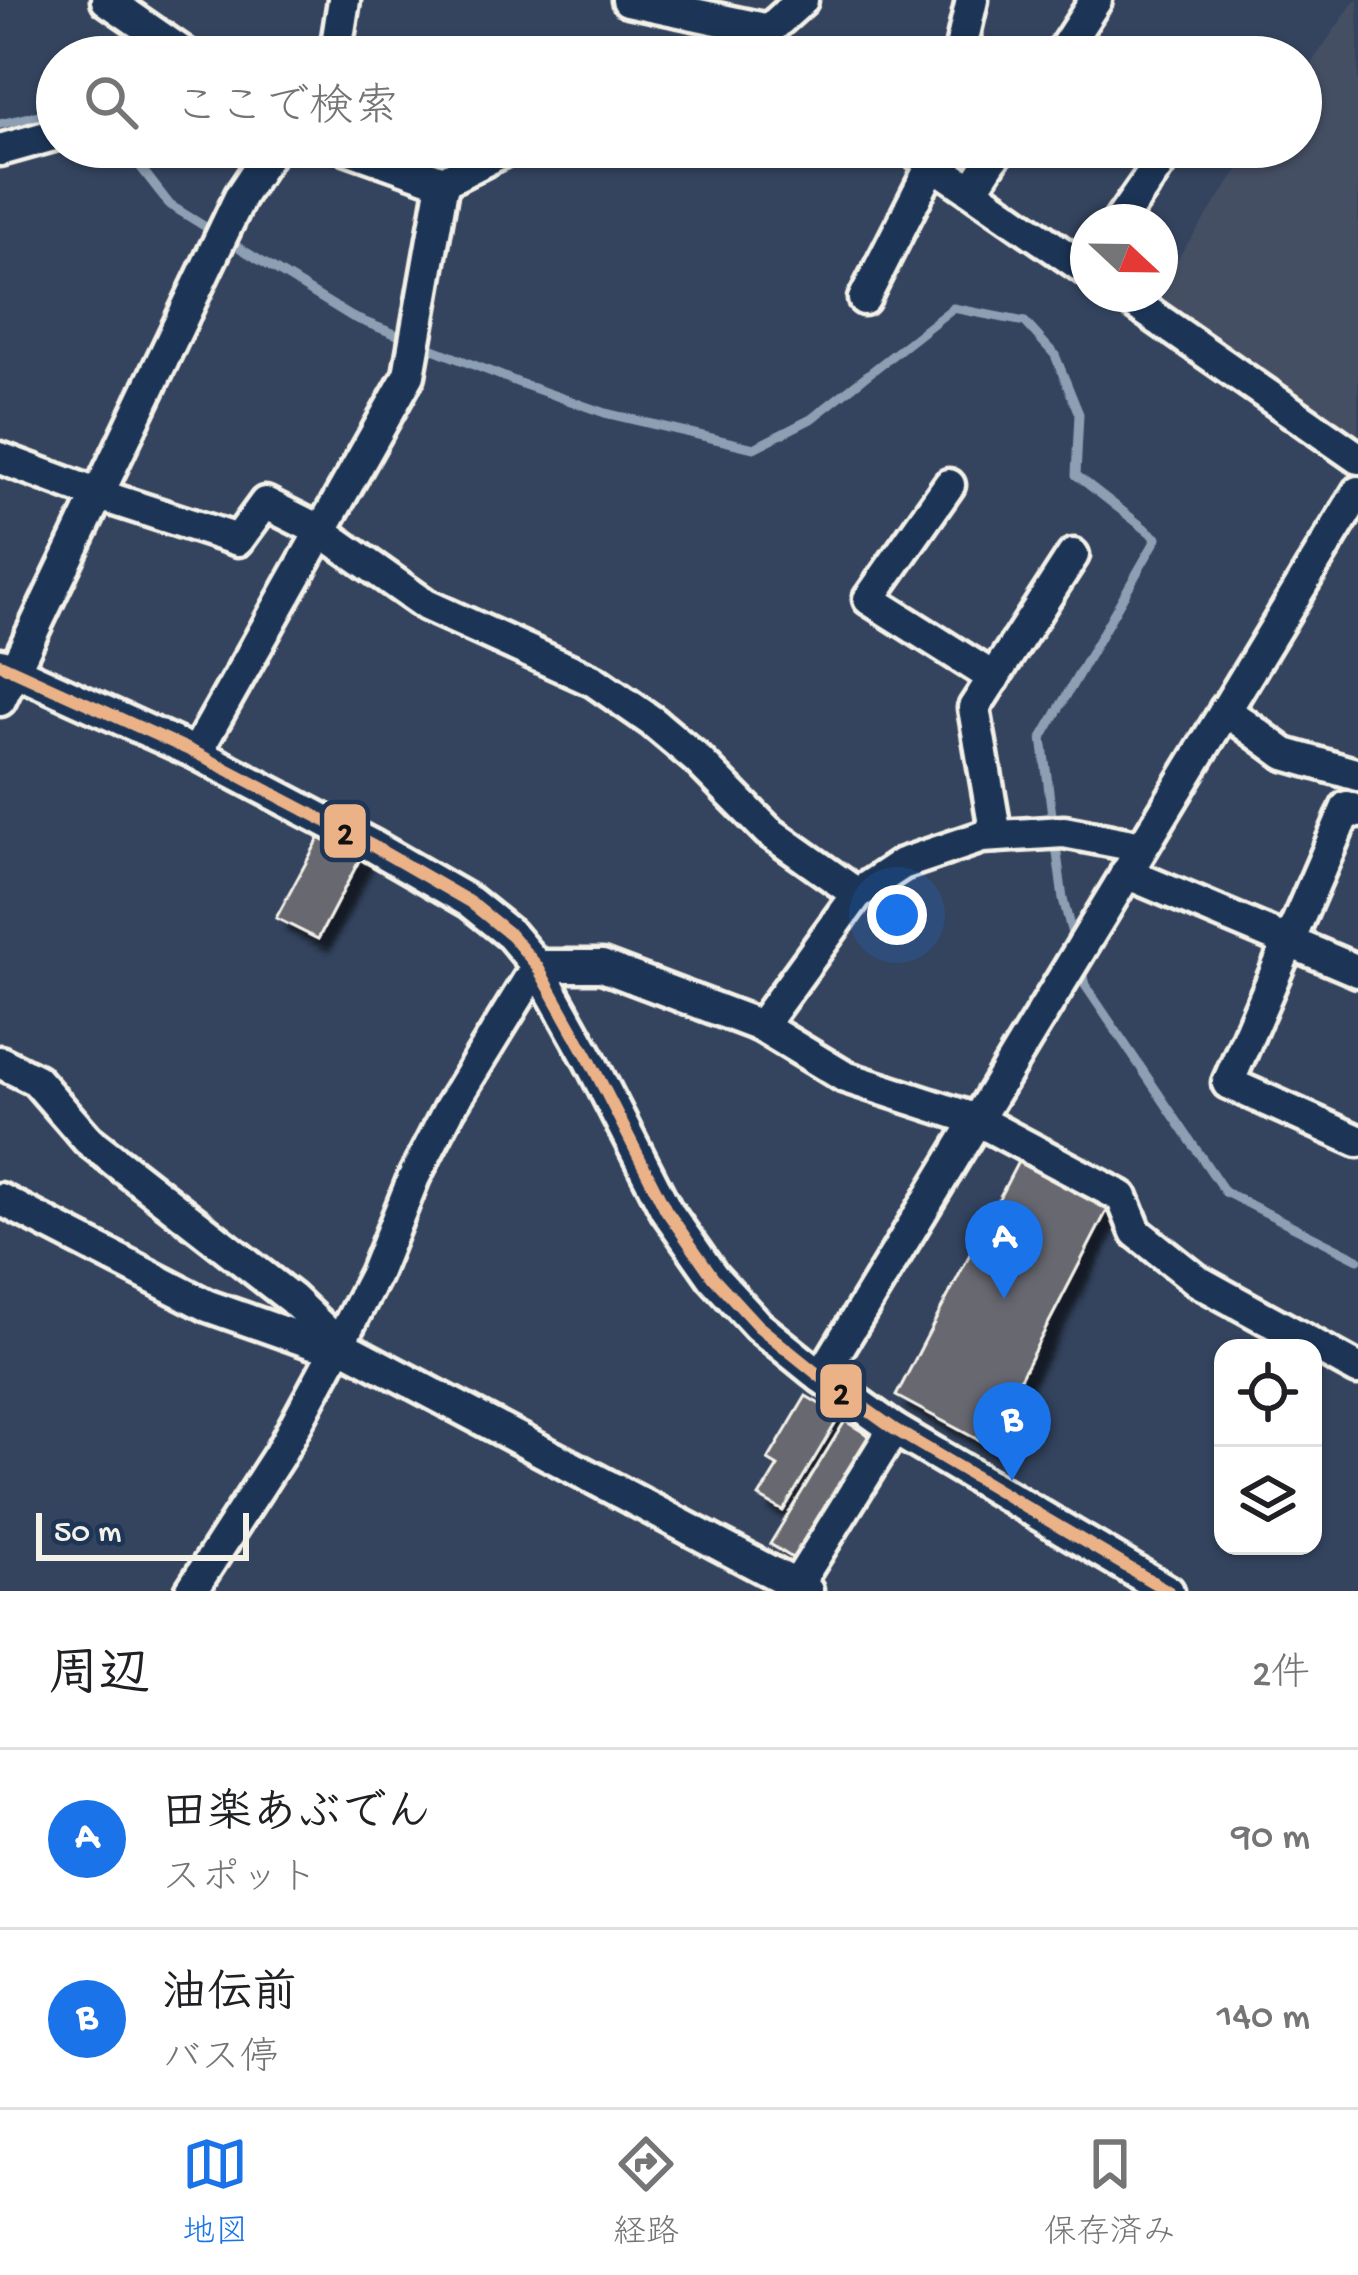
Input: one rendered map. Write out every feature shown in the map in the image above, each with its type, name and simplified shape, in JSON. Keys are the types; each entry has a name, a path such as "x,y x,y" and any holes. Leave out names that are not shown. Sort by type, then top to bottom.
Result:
{"street":[{"path":"107,0 159,36"},
{"path":"338,36 344,0"},
{"path":"628,0 729,36"},
{"path":"767,36 802,0"},
{"path":"964,36 972,0"},
{"path":"1072,36 1096,0"},
{"path":"0,150 36,140"},
{"path":"0,700 8,667 99,495 241,195 259,168"},
{"path":"404,168 443,182 470,168"},
{"path":"864,299 919,168"},
{"path":"945,168 1070,257"},
{"path":"972,190 986,168"},
{"path":"1131,204 1156,168"},
{"path":"196,753 410,375 443,182"},
{"path":"1148,312 1358,458"},
{"path":"0,458 238,540 265,503 321,531 427,605 595,681 697,759 768,831 857,894"},
{"path":"950,485 869,598 994,678"},
{"path":"820,1377 1358,492"},
{"path":"996,836 974,708 1073,555"},
{"path":"8,667 196,753 371,845 470,902 511,934 537,966 666,1210 713,1277 758,1326 894,1429 1168,1591"},
{"path":"1226,710 1285,754 1358,775"},
{"path":"1354,801 1228,1083 1358,1141"},
{"path":"761,1025 857,894 902,864 982,837 1064,832 1134,860 1289,941 1358,971"},
{"path":"537,966 602,966 761,1025 845,1077 977,1120 1122,1197 1136,1232 1198,1281 1358,1370"},
{"path":"191,1591 279,1455 375,1274 440,1126 537,966"},
{"path":"0,1062 36,1080 88,1140 292,1299 339,1344 799,1589 894,1429"},
{"path":"0,1199 208,1306 313,1343 339,1344"}],"shaded area":[{"path":"1358,0 1358,438 1171,312 1178,312 1178,258 1240,168 1322,168 1322,48"}],"building":[{"path":"321,835 362,855 318,939 276,918"},
{"path":"1022,1154 1112,1201 986,1444 896,1396"},
{"path":"806,1396 840,1416 783,1511 759,1497 778,1466 768,1460"},
{"path":"845,1421 873,1438 797,1561 770,1544"}],"waterway":[{"path":"0,124 36,116"},
{"path":"141,168 170,205 352,317 605,413 754,448 811,419 953,308 1025,322 1055,355 1079,414 1076,475 1157,538 1042,738 1063,899 1074,942"},
{"path":"1080,964 1085,985 1225,1192 1358,1259"}],"transit line":[{"name":"2","path":"0,664 196,753 470,902 511,935 537,966 666,1210 713,1277 758,1326 894,1429 1168,1591"}],"place":[{"name":"田楽あぶでん","path":"1004,1299"},
{"name":"油伝前","path":"1012,1481"}]}
